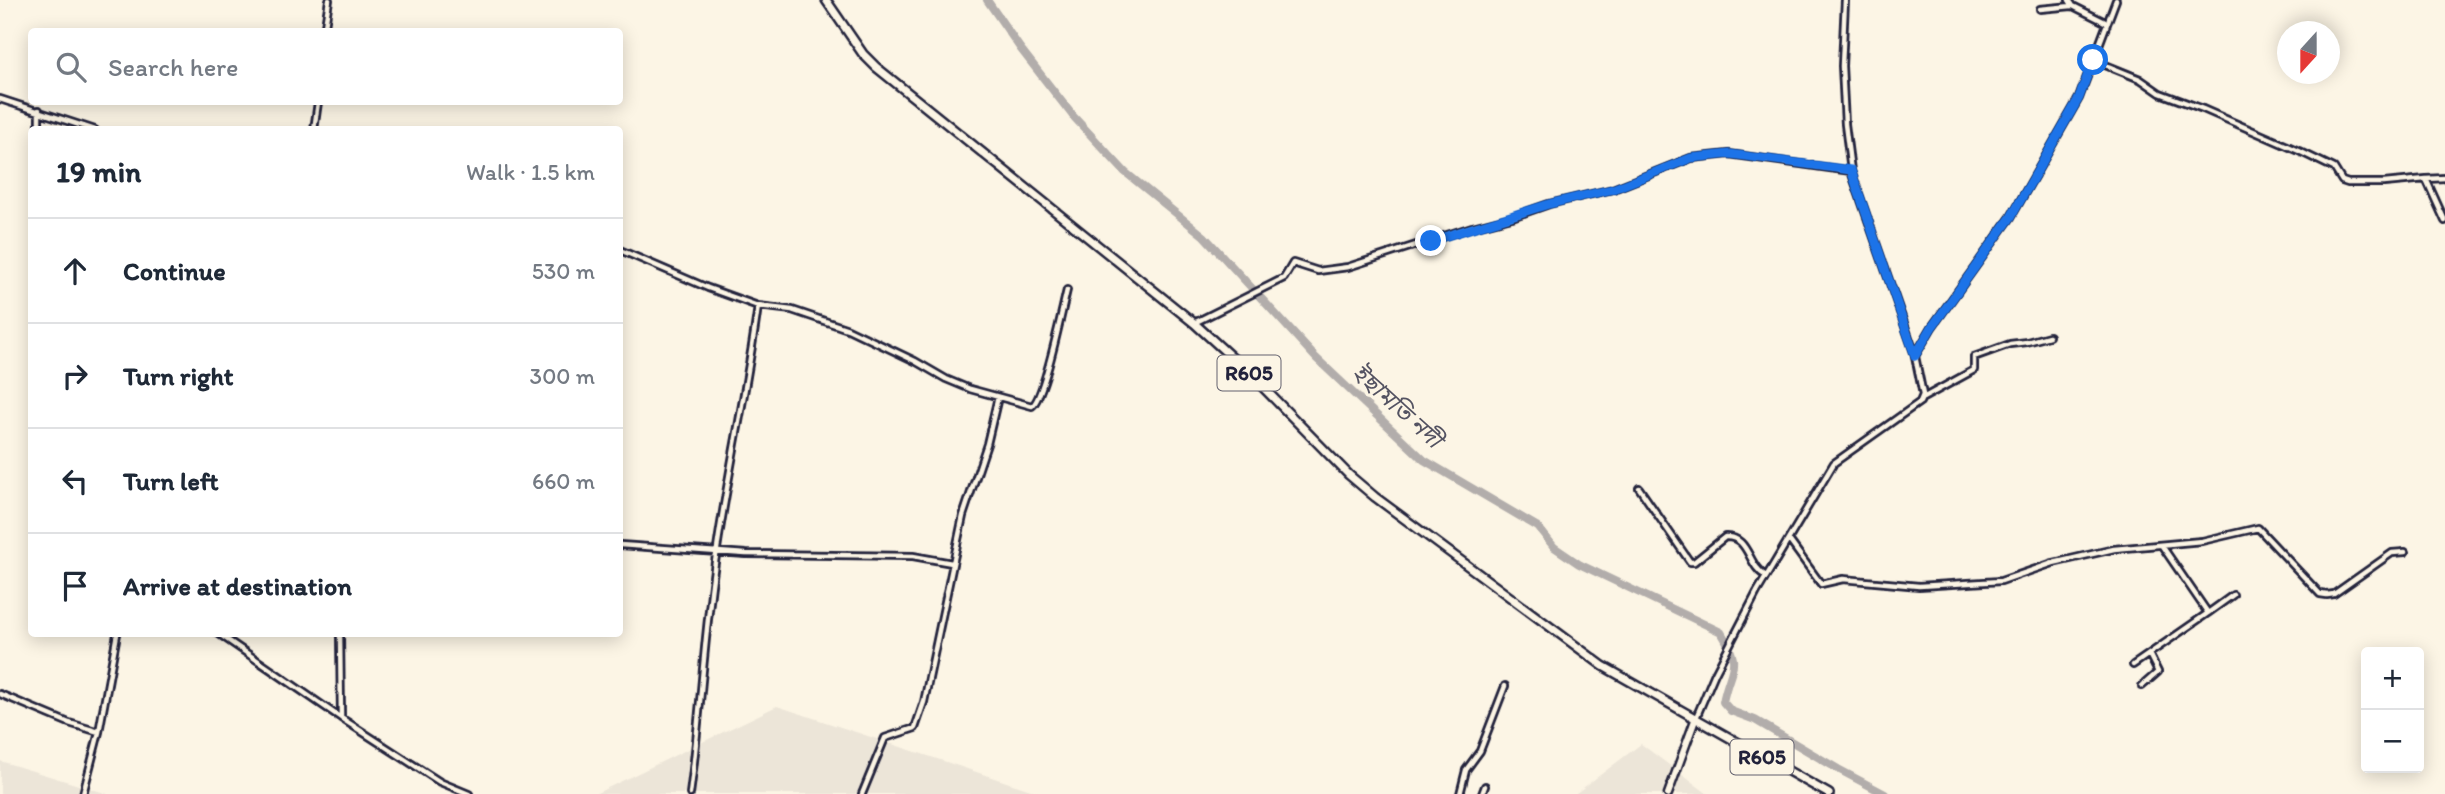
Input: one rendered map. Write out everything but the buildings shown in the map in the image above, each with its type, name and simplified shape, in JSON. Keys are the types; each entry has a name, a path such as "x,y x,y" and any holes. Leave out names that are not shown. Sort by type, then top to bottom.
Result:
{"main road":[{"name":"R605","path":"826,0 863,54 876,68 1194,323 1250,374 1349,475 1383,503 1603,666 1829,794"}],"street":[{"path":"325,28 329,0"},
{"path":"1845,0 1842,66 1851,170 1915,356 1922,398"},
{"path":"2069,0 2073,6 2107,23"},
{"path":"1915,356 1932,327 2011,217 2079,98 2116,0"},
{"path":"2040,9 2073,6"},
{"path":"2093,60 2133,76 2160,93 2203,109 2322,163 2338,171 2341,179 2348,183 2445,178"},
{"path":"0,99 84,126"},
{"path":"314,126 317,105"},
{"path":"39,110 39,126"},
{"path":"1194,323 1284,278 1293,263 1318,271 1348,267 1549,204 1613,189 1691,158 1730,154 1851,170"},
{"path":"2426,179 2445,221"},
{"path":"623,251 758,306 792,310 848,329 915,360 946,379 1032,406 1036,405 1047,372 1067,290"},
{"path":"690,794 716,552 734,437 751,363 758,306"},
{"path":"1668,794 1715,673 1766,576 1839,457 1916,406 1922,398 1973,370 1974,356 2010,344 2049,336"},
{"path":"862,794 885,738 909,732 917,723 928,690 963,516 987,444 998,397"},
{"path":"1639,488 1690,562 1695,562 1725,537 1732,537 1742,542 1755,566 1766,576"},
{"path":"1789,540 1821,584 1843,579 1919,586 2000,581 2065,560 2114,549 2203,541 2258,528 2320,594 2327,595 2334,593 2392,553 2405,552"},
{"path":"623,545 716,552 913,556 952,563"},
{"path":"2162,546 2208,613"},
{"path":"2133,665 2233,595"},
{"path":"83,794 99,732 116,637"},
{"path":"223,637 440,782 469,794"},
{"path":"340,637 341,718"},
{"path":"2142,686 2158,672 2149,654"},
{"path":"1460,794 1466,770 1480,751 1505,686"},
{"path":"0,694 69,723 99,732"},
{"path":"1482,794 1485,786"}],"shaded area":[{"path":"777,706 1043,794 595,794"},
{"path":"1641,744 1708,794 1575,794"},
{"path":"0,761 108,794 0,794"}],"waterway":[{"name":"ইছামতি নদী","path":"987,0 1073,116 1125,172 1204,236 1316,358 1424,460 1538,527 1554,547 1579,564 1721,632 1733,660 1723,702 1731,711 1755,720 1885,794"}],"route":[{"path":"1431,241 1549,204 1613,189 1691,158 1730,154 1851,170 1915,356 1932,327 2011,217 2079,98 2093,60"}]}
